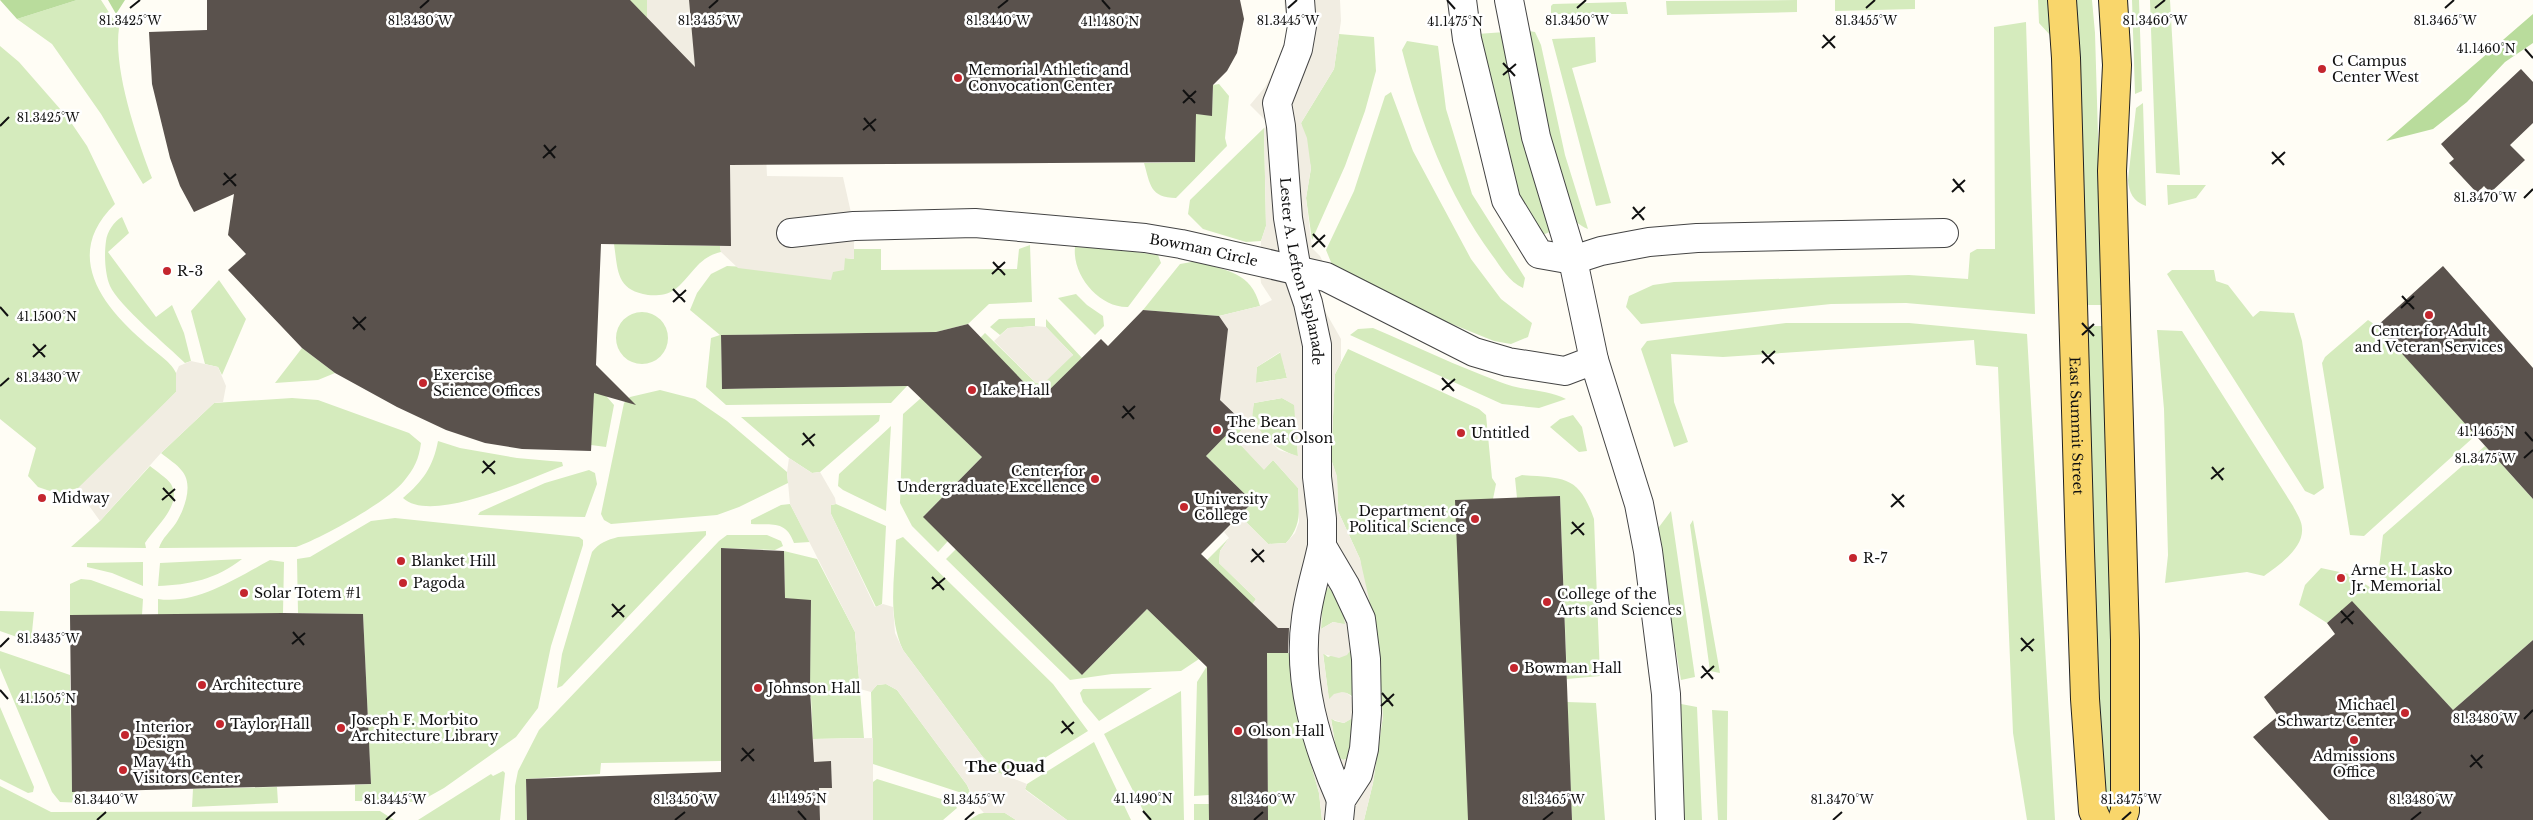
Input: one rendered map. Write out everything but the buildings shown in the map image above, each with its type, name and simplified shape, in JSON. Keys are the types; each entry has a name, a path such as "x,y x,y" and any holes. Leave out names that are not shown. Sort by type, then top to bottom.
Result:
{"main road":[{"name":"East Summit Street","path":"2062,0 2085,699 2093,811 2097,820"},
{"path":"2113,0 2117,65 2112,180 2126,676 2125,811 2122,820"}],"street":[{"name":"Lester A. Lefton Esplanade","path":"1300,0 1302,26 1298,49 1277,103 1282,126 1288,218 1296,271 1308,303 1317,345 1317,477 1322,520 1322,546 1306,618 1303,674 1311,713 1333,781 1340,810"},
{"path":"1462,0 1466,39 1506,200 1539,254 1573,260 1601,251 1659,241 1944,233"},
{"path":"1509,0 1536,136 1573,260 1594,360 1638,504 1648,551 1666,694 1670,820"},
{"name":"Bowman Circle","path":"792,233 854,226 975,223 1145,238 1181,244 1326,277 1474,352 1508,362 1565,371 1594,360"},
{"name":"Lester A. Lefton Esplanade","path":"1322,546 1345,585 1360,619 1366,659 1367,713 1364,749 1358,774 1340,810"}],"green space":[{"path":"0,0 77,0 17,19"},
{"path":"77,0 101,0 119,28 118,45 123,83 133,124 152,178 143,184 101,114 52,44 17,19"},
{"path":"108,0 125,0 116,14"},
{"path":"629,0 647,0 647,18"},
{"path":"1797,0 1797,12 1667,15 1666,1"},
{"path":"1835,0 1915,0 1915,9 1835,11"},
{"path":"2038,0 2053,0 2050,35 2039,23"},
{"path":"2076,0 2092,0 2095,33 2103,305 2087,305"},
{"path":"2132,0 2139,0 2142,91 2135,94"},
{"path":"2150,0 2170,0 2180,175 2156,173"},
{"path":"1626,2 1628,14 1551,14 1551,6 1553,4"},
{"path":"2533,14 2533,43 2505,62 2467,102 2433,129 2386,141"},
{"path":"2026,22 2035,314 1906,303 1831,304 1641,324 1626,307 1629,296 1653,285 1674,282 1909,275 1968,279 1970,253 1977,249 1995,249 1994,27"},
{"path":"1529,31 1535,32 1541,45 1565,155 1588,229 1581,226 1567,210 1524,34"},
{"path":"1505,32 1554,230 1536,238 1515,200 1477,34"},
{"path":"1339,34 1374,37 1376,71 1365,111 1345,166 1312,240 1306,198 1311,168 1301,123 1334,69"},
{"path":"1595,37 1596,62 1572,68 1611,203 1596,206 1552,39"},
{"path":"1407,41 1438,46 1446,109 1472,194 1525,278 1523,288 1509,278 1476,231 1437,157 1409,78 1402,50"},
{"path":"0,46 19,62 68,118 87,146 115,204 100,222 92,241 90,259 93,277 101,294 113,310 127,326 170,364 177,378 176,392 83,487 56,493 38,487 28,476 36,448 0,419"},
{"path":"1219,84 1229,96 1225,138 1227,146 1176,198 1161,195 1152,188 1144,163 1194,162 1196,114 1212,115 1213,85"},
{"path":"1391,92 1413,151 1471,259 1501,299 1532,323 1528,337 1511,344 1494,341 1380,295 1335,272 1326,250 1354,191 1385,96"},
{"path":"2143,103 2146,206 2138,202 2133,196 2129,189 2128,180 2136,108"},
{"path":"1264,128 1266,226 1261,241 1246,242 1203,229 1188,214 1190,200"},
{"path":"2167,185 2206,185 2196,198 2168,205"},
{"path":"122,217 129,233 108,252 156,317 172,305 184,333 191,361 185,363 156,337 123,304 110,286 105,264 106,241 111,227"},
{"path":"614,244 720,246 721,252 706,258 671,292 651,295 630,289 624,284 618,271"},
{"path":"1030,245 1032,302 989,304 968,324 936,332 721,335 722,389 907,386 891,403 726,405 706,387 711,338 720,335 690,310 697,293 711,274 727,266 833,272 844,258 854,259 854,249 881,249 881,270 1017,269 1019,249"},
{"path":"1075,247 1114,249 1158,255 1161,263 1128,307 1118,306 1098,296 1083,279 1075,258"},
{"path":"1197,261 1236,274 1244,279 1256,294 1260,306 1219,316 1143,310 1180,264"},
{"path":"2172,270 2214,270 2216,281 2228,285 2253,317 2260,311 2294,313 2302,341 2324,488 2314,495 2305,491 2167,274"},
{"path":"219,280 246,319 222,375 218,367 205,364 191,311"},
{"path":"1076,294 1087,305 1103,316 1104,326 1095,335 1058,298"},
{"path":"637,312 647,312 661,319 668,333 668,343 661,357 647,364 637,364 627,360 620,353 616,343 616,333 620,323 627,316"},
{"path":"1035,318 1035,326 1008,328 1000,335 990,327 999,319"},
{"path":"1046,319 1082,358 1040,399 980,338 985,333 1036,383 1073,355 1046,327"},
{"path":"2368,320 2377,326 2476,435 2364,536 2350,535 2322,363 2325,357"},
{"path":"1786,323 1909,323 2027,334 2055,820 2027,820 2013,733 1998,367 1976,365 1974,340 1723,357 1671,354 1674,402 1688,442 1674,447 1641,349 1647,341"},
{"path":"2087,326 2103,326 2113,656 2111,814 2106,815 2099,699"},
{"path":"1373,328 1452,363 1508,385 1550,393 1566,399 1539,408 1502,404 1350,335 1358,329"},
{"path":"2157,330 2182,331 2300,520 2302,535 2299,543 2283,562 2264,576 2247,572 2165,583 2168,555 2164,409"},
{"path":"302,348 335,373 318,380 275,383"},
{"path":"1348,349 1479,409 1486,415 1492,478 1496,484 1493,499 1468,820 1364,820 1373,783 1383,716 1360,559 1338,511 1337,478 1331,459 1335,374"},
{"path":"1281,352 1287,378 1255,383 1257,367"},
{"path":"594,382 614,405 606,447 591,445"},
{"path":"660,390 695,399 727,421 787,472 788,483 739,507 717,515 611,524 604,520 601,514 624,403 630,397"},
{"path":"292,398 318,400 409,433 421,443 413,468 396,489 370,509 337,528 296,547 159,548 179,518 185,505 187,490 186,477 182,471 161,453 214,403"},
{"path":"921,398 982,457 924,516 948,541 938,552 912,526 900,503 903,414"},
{"path":"1282,398 1295,405 1298,457 1277,447 1265,438 1252,417 1254,403"},
{"path":"880,415 879,421 820,472 812,473 789,458 741,417"},
{"path":"1573,415 1582,427 1587,451 1579,452 1550,427 1560,419"},
{"path":"1241,420 1246,424 1235,439 1264,469 1273,460 1298,488 1297,524 1286,543 1268,544 1240,516 1253,502 1206,456"},
{"path":"891,426 886,511 838,486 839,474"},
{"path":"438,441 460,448 517,458 562,462 563,466 482,497 436,506 417,505 403,498 426,473"},
{"path":"2485,446 2533,499 2533,640 2453,710 2352,602 2327,623 2299,605 2305,585 2321,568 2349,574 2381,594 2379,568 2383,535"},
{"path":"150,466 171,484 174,492 171,508 145,543 146,548 71,547 100,521"},
{"path":"589,470 595,473 597,484 585,517 478,515 480,512 545,483"},
{"path":"1522,475 1549,477 1568,482 1582,494 1594,519 1600,676 1567,679 1560,496 1517,498 1515,478"},
{"path":"790,504 810,542 794,543 787,530 777,525 751,524 751,520 781,505"},
{"path":"836,504 886,526 882,604 876,607 831,514 831,505"},
{"path":"1671,511 1695,677 1681,680 1656,531"},
{"path":"395,518 579,537 583,540 583,545 551,646 538,708 516,737 444,788 419,802 355,801 355,785 371,784 363,614 298,613 297,559 310,557 371,521"},
{"path":"1693,520 1720,673 1710,671 1690,525"},
{"path":"706,531 706,535 562,686 557,688 562,654 592,552 597,546 618,537"},
{"path":"727,535 767,535 781,541 783,546 775,550 721,548 721,761 601,763 600,774 526,779 527,820 515,820 515,786 518,771 539,730 719,541"},
{"path":"903,537 1053,684 1088,731 1011,779 997,772 982,756 903,650 895,624 893,596 896,540"},
{"path":"1229,538 1220,551 1219,563 1256,599 1252,605 1207,560"},
{"path":"956,549 1082,675 1147,609 1199,659 1181,671 1112,674 1070,680 946,559"},
{"path":"784,551 817,559 855,632 864,738 813,739 811,697 796,697 810,678 811,601 785,598"},
{"path":"242,559 223,572 202,580 158,586 160,563"},
{"path":"270,560 284,562 283,613 158,615 158,599 172,600 201,594 230,582"},
{"path":"143,562 143,586 112,573 87,567 87,563"},
{"path":"81,579 91,580 143,599 142,615 70,615 70,584"},
{"path":"1329,587 1339,589 1346,625 1333,622 1321,629 1323,592"},
{"path":"0,611 34,612 31,642 0,631"},
{"path":"1352,647 1354,698 1351,695 1342,693 1335,695 1329,700 1323,653 1328,657"},
{"path":"0,651 70,675 72,792 84,792 86,803 60,802 52,792 0,668"},
{"path":"1267,653 1289,653 1294,660 1297,714 1319,793 1322,820 1268,820"},
{"path":"1207,666 1209,795 1194,796 1197,682"},
{"path":"886,684 897,690 967,785 970,792 968,795 873,764 871,692 877,685"},
{"path":"1152,688 1099,721 1083,702 1080,693 1083,689"},
{"path":"1181,691 1184,820 1148,820 1104,734"},
{"path":"1567,702 1596,703 1605,820 1572,820"},
{"path":"1681,704 1697,707 1702,820 1684,820"},
{"path":"0,707 34,787 33,792 28,793 0,779"},
{"path":"1712,710 1728,711 1727,820 1718,820"},
{"path":"1355,716 1351,758 1343,760 1337,756 1331,718 1344,723"},
{"path":"1094,742 1131,820 1067,820 1025,789 1027,784"},
{"path":"503,771 505,773 500,820 418,820 491,774 493,776"},
{"path":"877,779 954,803 957,808 943,820 873,820 873,782"},
{"path":"0,786 51,812 380,811 394,820 0,820"},
{"path":"277,787 278,803 192,807 193,789"},
{"path":"1194,804 1209,804 1209,820 1194,820"},
{"path":"992,811 1005,813 1016,820 969,820 979,814"}],"shaded area":[{"path":"647,0 689,0 698,95 647,18"},
{"path":"1284,0 1340,0 1341,21 1334,69 1301,123 1307,138 1311,168 1306,198 1312,248 1320,256 1325,266 1323,288 1317,297 1341,339 1341,362 1335,374 1331,459 1337,476 1338,511 1360,559 1374,621 1383,716 1373,783 1364,820 1322,820 1319,793 1297,714 1294,660 1289,653 1289,628 1269,628 1253,604 1256,599 1219,563 1220,551 1229,538 1224,532 1240,516 1268,544 1286,543 1295,533 1299,522 1298,488 1273,460 1264,470 1235,439 1246,424 1220,400 1228,329 1219,316 1260,306 1272,300 1261,283 1260,273 1261,241 1266,226 1264,128 1269,124 1250,105 1265,87 1278,63 1287,33","holes":["1280,352 1287,378 1256,383 1257,367","1282,398 1294,405 1298,456 1279,450 1262,433 1252,418 1254,403","1329,587 1339,589 1345,624 1333,622 1321,629 1323,592","1352,648 1355,700 1347,693 1342,692 1334,694 1329,699 1323,654 1339,658 1347,655","1355,717 1351,758 1343,760 1337,756 1331,719 1344,723"]},
{"path":"729,132 765,133 767,176 843,177 854,226 854,259 845,258 844,270 833,272 831,280 738,268 721,252 720,246 731,246"},
{"path":"1046,327 1073,355 1043,384 1036,383 994,341 1008,328"},
{"path":"191,361 218,367 226,386 223,402 214,403 161,453 100,521 77,489 176,392 176,373 179,366"},
{"path":"789,458 812,473 820,472 835,498 836,504 831,505 831,514 875,607 883,604 893,607 895,633 903,650 982,756 997,772 1027,784 1025,789 1028,792 1067,820 1016,820 1005,813 984,813 968,795 970,791 967,785 897,690 886,684 877,685 871,692 860,689 855,632 790,504 787,472"},
{"path":"873,738 873,820 820,820 819,788 832,788 831,762 813,762 813,739"}],"place":[{"name":"C Campus Center West","path":"2322,69"},
{"name":"Memorial Athletic and Convocation Center","path":"958,78"},
{"name":"R-3","path":"167,271"},
{"name":"Center for Adult and Veteran Services","path":"2429,315"},
{"name":"Exercise Science Offices","path":"423,383"},
{"name":"Lake Hall","path":"972,390"},
{"name":"The Bean Scene at Olson","path":"1217,430"},
{"name":"Untitled","path":"1461,433"},
{"name":"Center for Undergraduate Excellence","path":"1095,479"},
{"name":"Midway","path":"42,498"},
{"name":"University College","path":"1184,507"},
{"name":"Department of Political Science","path":"1475,519"},
{"name":"R-7","path":"1853,558"},
{"name":"Blanket Hill","path":"401,561"},
{"name":"Arne H. Lasko Jr. Memorial","path":"2341,578"},
{"name":"Pagoda","path":"403,583"},
{"name":"Solar Totem #1","path":"244,593"},
{"name":"College of the Arts and Sciences","path":"1547,602"},
{"name":"Bowman Hall","path":"1514,668"},
{"name":"Architecture","path":"202,685"},
{"name":"Johnson Hall","path":"758,688"},
{"name":"Michael Schwartz Center","path":"2405,713"},
{"name":"Taylor Hall","path":"220,724"},
{"name":"Joseph F. Morbito Architecture Library","path":"341,728"},
{"name":"Olson Hall","path":"1238,731"},
{"name":"Interior Design","path":"125,735"},
{"name":"Admissions Office","path":"2354,740"},
{"name":"May 4th Visitors Center","path":"123,770"}],"district":[{"name":"The Quad","path":"1005,767"}]}
